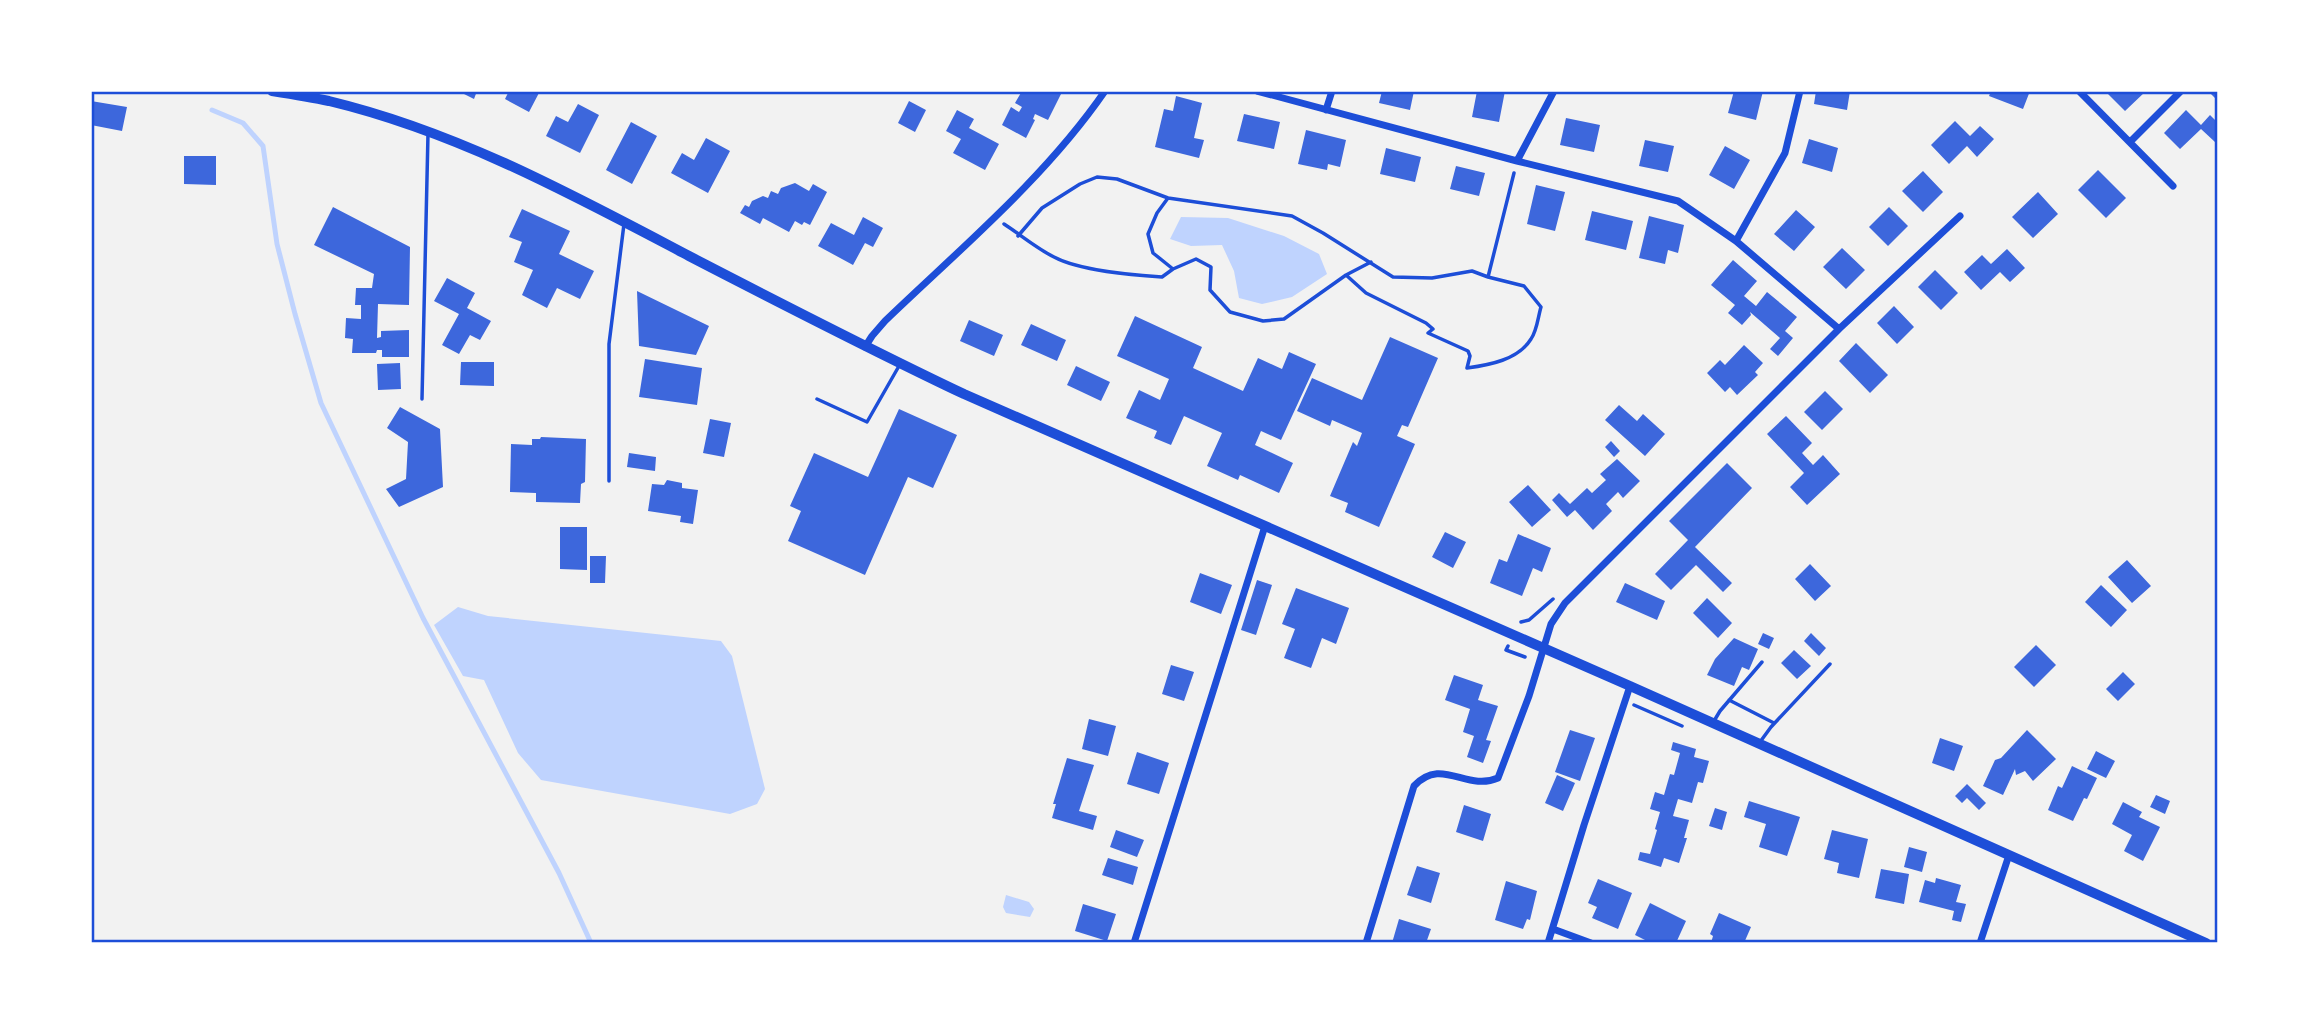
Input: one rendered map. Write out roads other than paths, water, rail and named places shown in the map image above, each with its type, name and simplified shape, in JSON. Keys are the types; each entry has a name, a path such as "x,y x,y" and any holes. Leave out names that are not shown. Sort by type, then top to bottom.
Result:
{"main road":[{"path":"272,91 330,96 507,163 865,347 964,394 1630,686 2206,943"}],"street":[{"path":"865,347 885,321 993,218 1078,130 1105,91"},
{"path":"1257,91 1678,201 1736,241 1839,329"},
{"path":"1326,110 1332,91"},
{"path":"1517,161 1554,91"},
{"path":"1736,241 1785,153 1800,91"},
{"path":"2080,91 2173,186"},
{"path":"2131,141 2181,91"},
{"path":"1366,943 1414,786 1422,778 1432,774 1445,773 1487,783 1497,778 1545,649 1551,624 1564,603 1839,329 1960,216"},
{"path":"1135,943 1265,526"},
{"path":"1548,943 1630,686"},
{"path":"1980,943 2009,855"},
{"path":"1553,929 1591,943"}],"lane":[{"path":"422,399 428,131"},
{"path":"609,481 609,344 624,222"},
{"path":"817,399 867,422 900,364"},
{"path":"1713,723 1729,699 1762,662"},
{"path":"1759,744 1774,723 1830,664"},
{"path":"1729,699 1774,723"}],"water":[{"path":"1181,217 1228,218 1284,236 1319,254 1327,274 1292,297 1262,304 1239,298 1234,271 1222,245 1191,246 1170,239"},
{"path":"458,607 488,616 721,641 732,656 765,789 757,804 730,814 541,780 518,753 484,680 463,676 434,625"},
{"path":"1006,895 1029,902 1034,909 1030,917 1006,913 1003,907"}],"waterway":[{"path":"212,110 243,123 263,146 277,244 321,403 423,618 559,873 591,943"}]}
